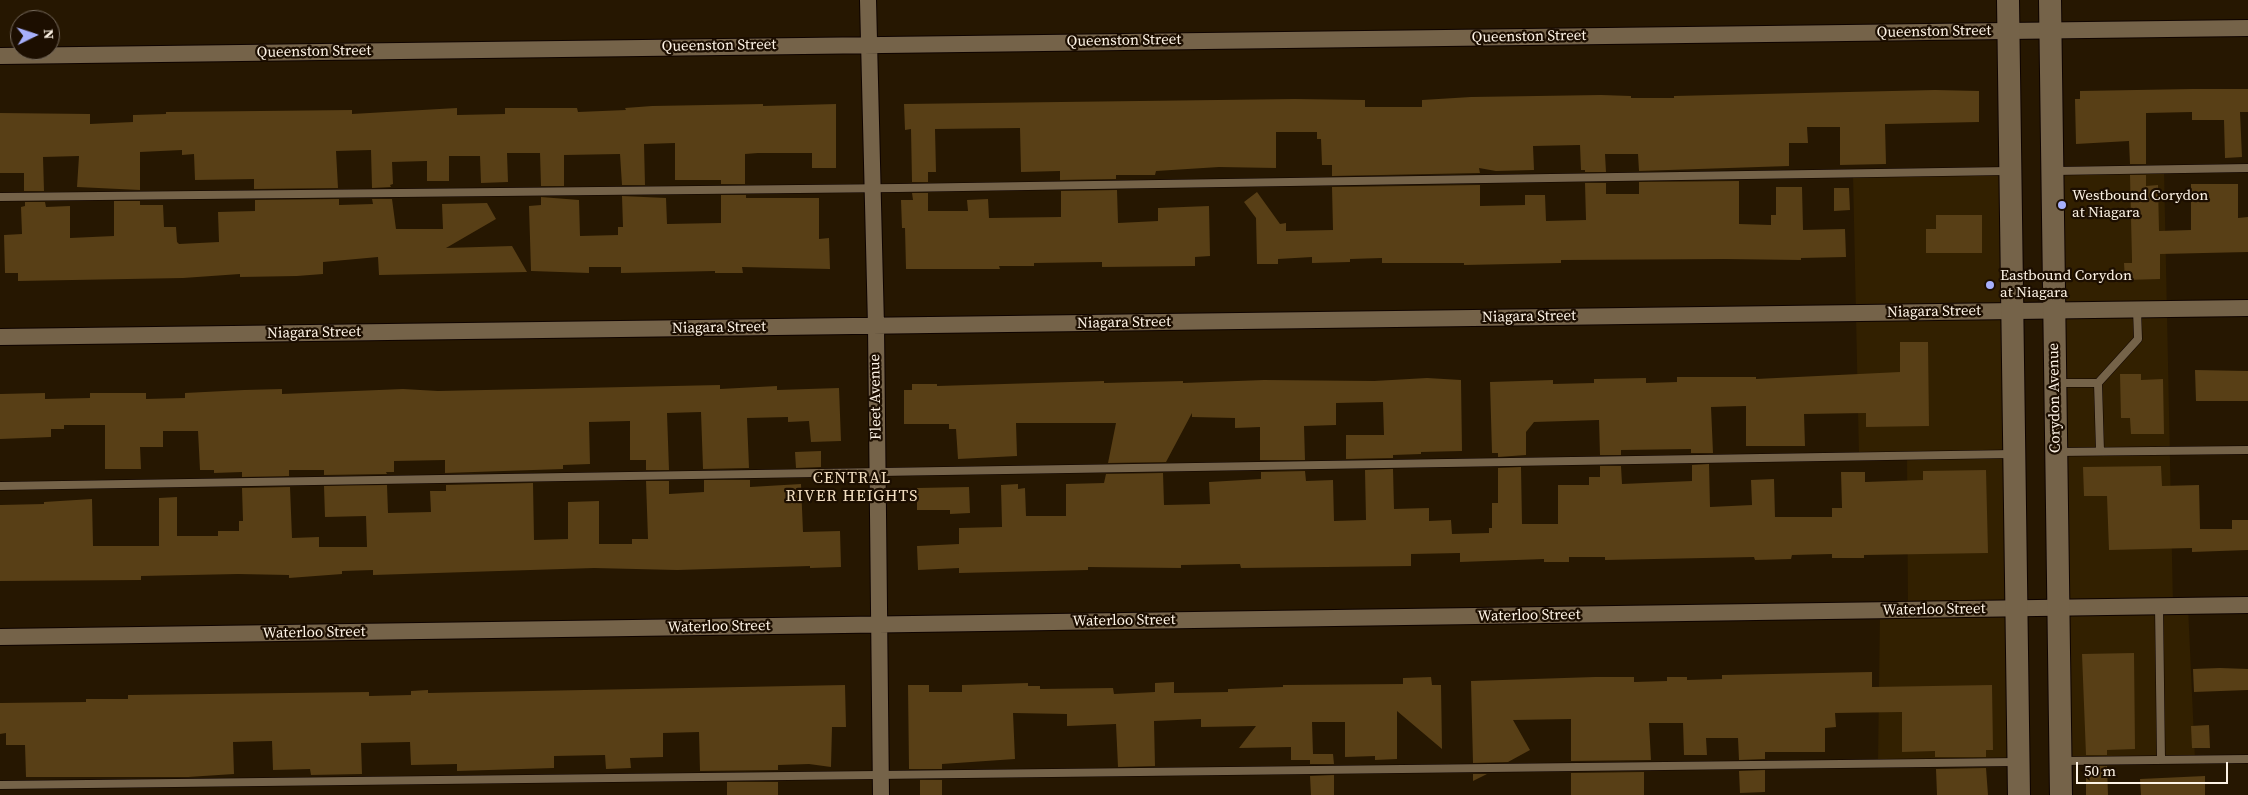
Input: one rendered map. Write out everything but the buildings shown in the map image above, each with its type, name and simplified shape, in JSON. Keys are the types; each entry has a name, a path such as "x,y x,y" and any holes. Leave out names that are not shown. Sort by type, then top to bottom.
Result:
{"main road":[{"path":"2008,0 2019,795"},
{"name":"Corydon Avenue","path":"2050,0 2057,608 2062,795"}],"street":[{"name":"Fleet Avenue","path":"868,0 876,326 881,795"},
{"name":"Queenston Street","path":"0,56 869,44 2051,32 2248,28"},
{"name":"Niagara Street","path":"0,337 2248,308"},
{"name":"Waterloo Street","path":"0,637 2248,605"}],"lane":[{"path":"2052,171 2248,168"},
{"path":"0,197 872,189 2010,171"},
{"path":"2100,451 2098,383 2138,339 2137,309"},
{"path":"2055,383 2098,383"},
{"path":"2056,452 2248,450"},
{"path":"0,486 2014,454"},
{"path":"2159,606 2161,760"},
{"path":"2061,762 2248,759"},
{"path":"0,785 2018,762"}],"shaded area":[{"path":"2164,169 2173,605 2188,606 2195,760 2061,761 2053,171"},
{"path":"2010,171 2018,762 1878,763 1880,611 1908,610 1907,456 1859,456 1853,174"}],"place":[{"name":"Westbound Corydon at Niagara","path":"2062,205"},
{"name":"Eastbound Corydon at Niagara","path":"1990,285"}],"district":[{"name":"CENTRAL RIVER HEIGHTS","path":"852,488"}]}
